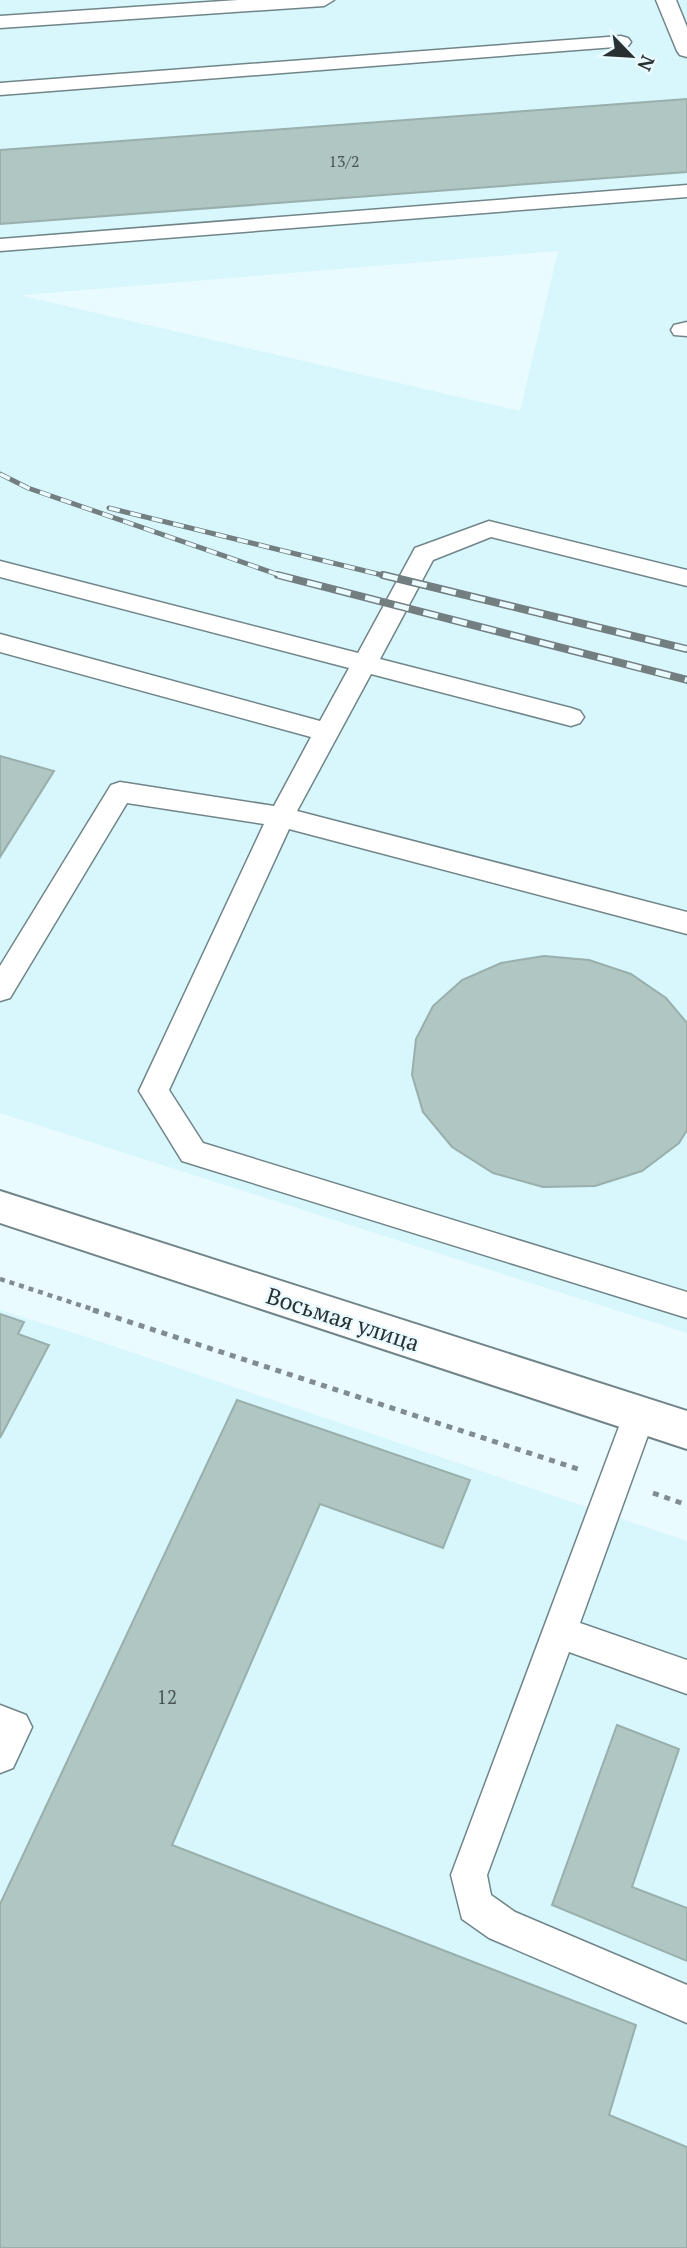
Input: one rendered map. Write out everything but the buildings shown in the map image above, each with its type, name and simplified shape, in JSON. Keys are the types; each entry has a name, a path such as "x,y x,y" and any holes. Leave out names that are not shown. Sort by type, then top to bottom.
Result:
{"street":[{"name":"Восьмая улица","path":"0,1207 687,1430"}],"lane":[{"path":"0,22 252,2 324,0"},
{"path":"666,0 687,51"},
{"path":"0,89 621,42"},
{"path":"0,245 687,191"},
{"path":"687,578 489,529 424,554 281,817 154,1091 193,1152 687,1305"},
{"path":"0,569 571,717"},
{"path":"0,643 327,732"},
{"path":"0,989 120,792 281,817 687,923"},
{"path":"639,1416 469,1875 475,1906 502,1924 687,2004"},
{"path":"559,1632 687,1677"},
{"path":"0,1722 13,1727 0,1756"}],"path":[{"path":"0,1279 687,1505"}],"shaded area":[{"path":"0,0 687,0 687,1333 0,1113","holes":["558,251 520,411 23,296"]},
{"path":"0,1310 84,1336 687,1541 687,2248 0,2248"}],"railway":[{"path":"0,474 28,488 283,576"},
{"path":"109,508 390,577"},
{"path":"278,575 283,576"},
{"path":"383,575 687,649"},
{"path":"283,576 687,680"}]}
